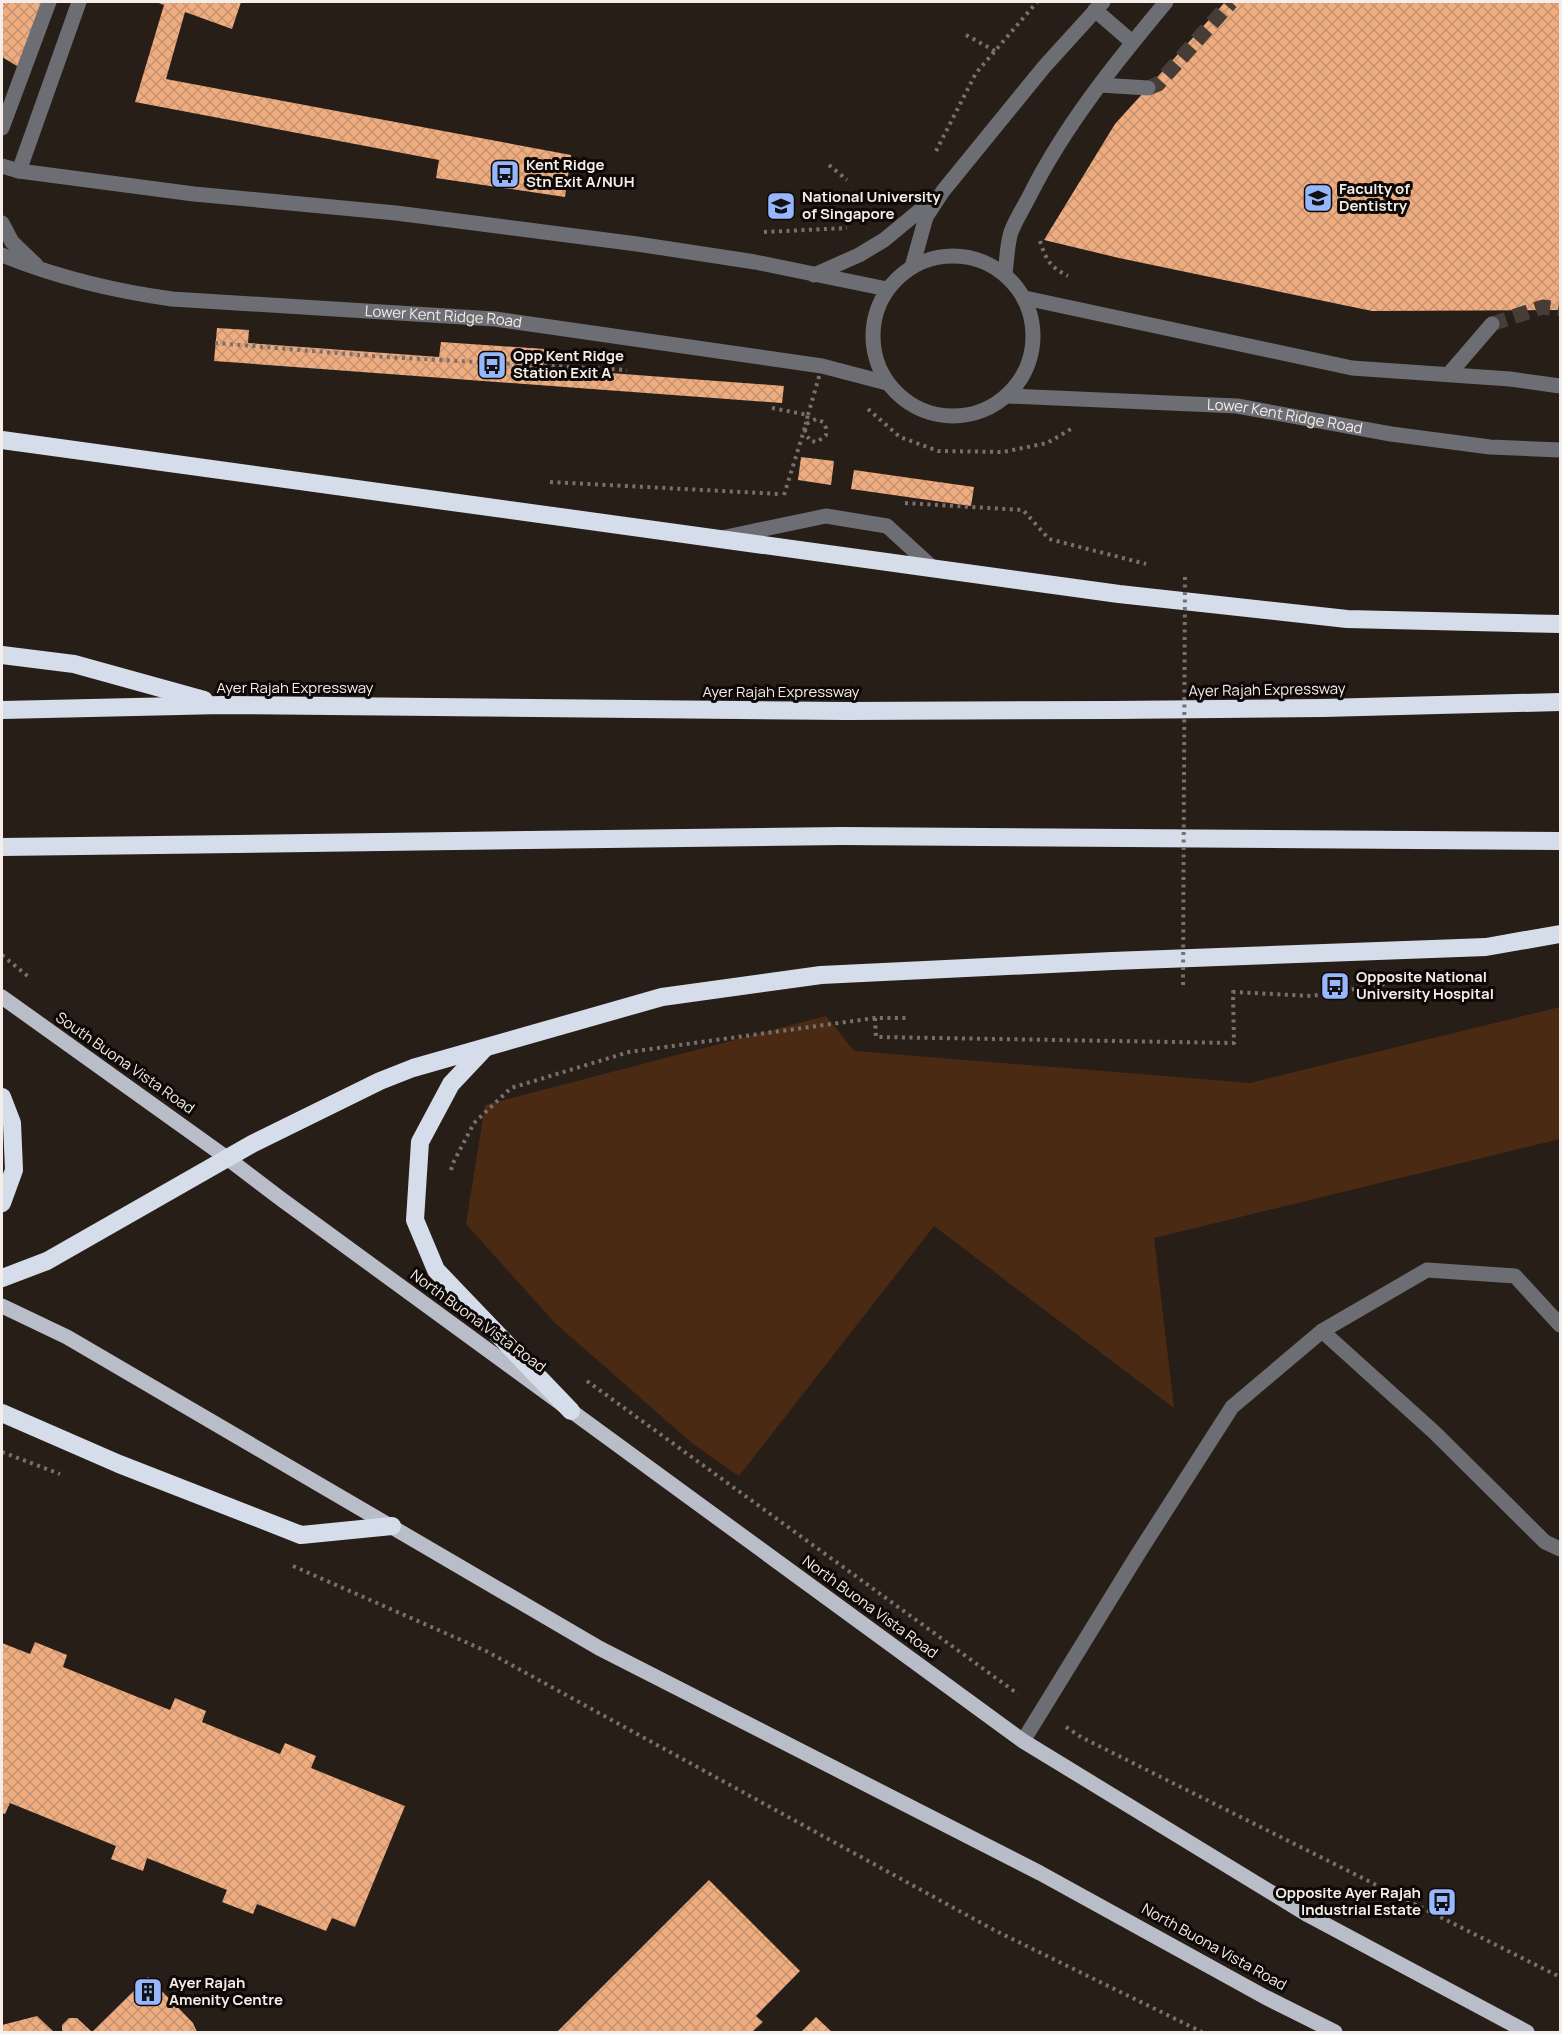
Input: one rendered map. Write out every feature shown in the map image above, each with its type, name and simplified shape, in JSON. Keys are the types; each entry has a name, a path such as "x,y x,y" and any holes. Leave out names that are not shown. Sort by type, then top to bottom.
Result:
{"highway":[{"path":"2,440 1119,594 1347,619 1560,624"},
{"path":"2,655 74,664 223,705"},
{"name":"Ayer Rajah Expressway","path":"2,710 223,705 881,711 1291,709 1560,702"},
{"path":"2,847 841,836 1560,841"},
{"path":"2,1278 47,1260 252,1144 380,1081 413,1068 662,997 821,975 1486,947 1560,934"},
{"path":"486,1048 451,1084 420,1142 415,1220 436,1270 571,1411"},
{"path":"2,1097 12,1124 14,1170 2,1203"},
{"path":"2,1413 119,1464 301,1534 392,1526"}],"main road":[{"name":"South Buona Vista Road","path":"2,997 227,1158"},
{"name":"North Buona Vista Road","path":"227,1158 1023,1741 1308,1915 1527,2032"},
{"name":"North Buona Vista Road","path":"2,1306 67,1337 599,1648 1040,1873 1335,2032"}],"street":[{"path":"2,128 6,105 49,2"},
{"path":"19,171 79,2"},
{"path":"1005,273 1010,233 1045,165 1062,137 1100,85 1166,2"},
{"path":"912,267 926,217 943,190 1022,93 1099,6 1132,42"},
{"path":"1100,85 1148,88"},
{"path":"2,166 19,171 194,194 396,213 626,243 755,262 887,289"},
{"path":"814,275 859,255 884,240 943,190"},
{"path":"2,223 12,242 42,271"},
{"name":"Lower Kent Ridge Road","path":"2,255 42,271 142,295 172,299 495,319 822,366 886,383"},
{"name":"Lower Kent Ridge Road","path":"943,256 976,258 1005,273 1025,298 1035,333 1029,367 1008,396 985,411 958,417 931,414 906,403 886,383 876,360 872,336 877,312 887,289 912,267 943,256"},
{"path":"1025,298 1352,368 1510,379 1560,386"},
{"path":"1449,374 1492,324"},
{"name":"Lower Kent Ridge Road","path":"1008,396 1237,406 1391,434 1490,447 1560,450"},
{"path":"720,539 826,516 886,526 933,568"},
{"path":"1023,1741 1232,1407 1322,1331 1427,1270 1515,1276 1560,1325"},
{"path":"1322,1331 1434,1432 1545,1542 1560,1549"}],"path":[{"path":"936,152 976,73 1037,2"},
{"path":"966,35 995,51"},
{"path":"829,165 847,180"},
{"path":"757,232 851,227"},
{"path":"215,343 385,357 631,370"},
{"path":"804,433 804,428 812,420 823,422 826,435 817,442 810,441 804,433 808,415 822,366"},
{"path":"810,381 822,382"},
{"path":"861,403 900,437 938,451 1003,452 1047,443 1070,429 1103,401"},
{"path":"772,408 808,415"},
{"path":"1023,510 1049,539 1151,565"},
{"path":"1183,985 1185,574"},
{"path":"875,1018 876,1037 1234,1043 1233,992 1312,996"},
{"path":"449,1180 453,1163 474,1123 511,1088 629,1052 875,1018 907,1018"},
{"path":"581,1376 1042,1711 1082,1737 1560,1977"},
{"path":"2,1452 67,1477"},
{"path":"283,1562 486,1651 994,1930 1202,2032"}],"shaded area":[{"path":"1560,1007 1560,1139 1154,1238 1174,1408 934,1226 739,1476 693,1444 555,1323 466,1224 485,1105 826,1016 854,1051 1250,1083"}],"building":[{"path":"2,2 45,2 22,69 2,57"},
{"path":"156,2 241,2 232,29 185,12 166,79 571,155 565,197 436,178 439,160 135,102 164,5"},
{"path":"1225,2 1560,2 1560,310 1372,311 1044,240 1115,124"},
{"path":"217,328 249,330 248,343 439,357 441,342 545,349 543,368 784,386 782,403 214,361"},
{"path":"801,457 834,461 831,485 798,480"},
{"path":"854,470 974,487 971,506 851,489"},
{"path":"35,1642 67,1655 63,1667 170,1710 175,1698 206,1711 202,1722 280,1754 285,1743 316,1756 311,1768 405,1806 355,1927 332,1918 326,1931 257,1904 253,1914 222,1902 227,1890 147,1858 143,1871 111,1859 116,1846 10,1803 5,1814 2,1813 2,1643 30,1654"},
{"path":"709,1880 800,1971 756,2016 763,2022 752,2032 557,2032"},
{"name":"Ayer Rajah Amenity Centre","path":"148,1977 193,2023 197,2032 92,2032"},
{"path":"37,2016 54,2032 2,2032 2,2025"},
{"path":"816,2017 832,2032 801,2032"},
{"path":"69,2018 77,2018 92,2032 62,2032 62,2025"}],"tunnel":[{"path":"1148,88 1158,84 1231,2"},
{"path":"1492,324 1543,307 1560,309"}],"place":[{"name":"Kent Ridge Stn Exit A/NUH","path":"505,174"},
{"name":"Faculty of Dentistry","path":"1318,198"},
{"name":"National University of Singapore","path":"781,206"},
{"name":"Opp Kent Ridge Station Exit A","path":"492,365"},
{"name":"Opposite National University Hospital","path":"1335,986"},
{"name":"Opposite Ayer Rajah Industrial Estate","path":"1442,1902"},
{"name":"Ayer Rajah Amenity Centre","path":"148,1992"}]}
